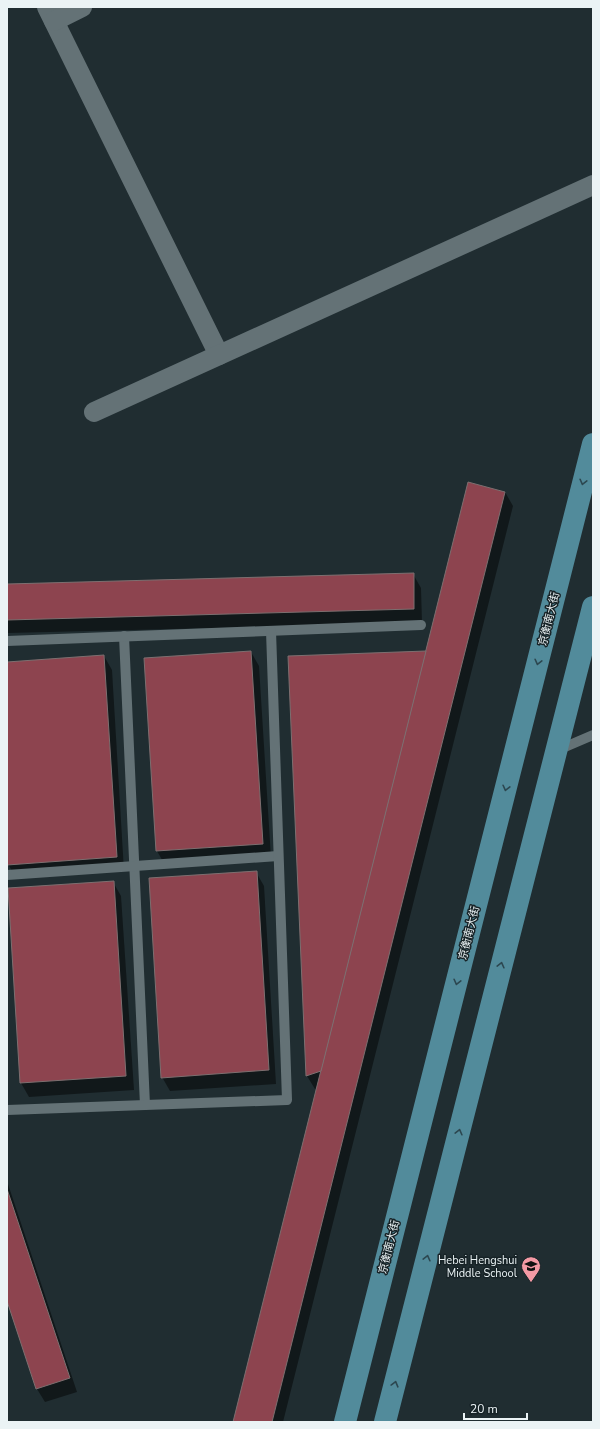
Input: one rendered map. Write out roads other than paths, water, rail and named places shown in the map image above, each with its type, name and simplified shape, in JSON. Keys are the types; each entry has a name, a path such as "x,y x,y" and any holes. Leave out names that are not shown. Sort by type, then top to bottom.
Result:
{"main road":[{"name":"京衡南大街","path":"344,1422 593,444"},
{"path":"385,1422 593,607"}],"street":[{"path":"82,7 50,14 219,355"},
{"path":"94,412 593,185"}],"lane":[{"path":"7,641 422,625"},
{"path":"7,1110 287,1100 271,631"},
{"path":"124,636 145,1105"},
{"path":"556,751 593,735"},
{"path":"7,875 278,856"}],"place":[{"name":"Hebei Hengshui Middle School","path":"531,1283"}]}
